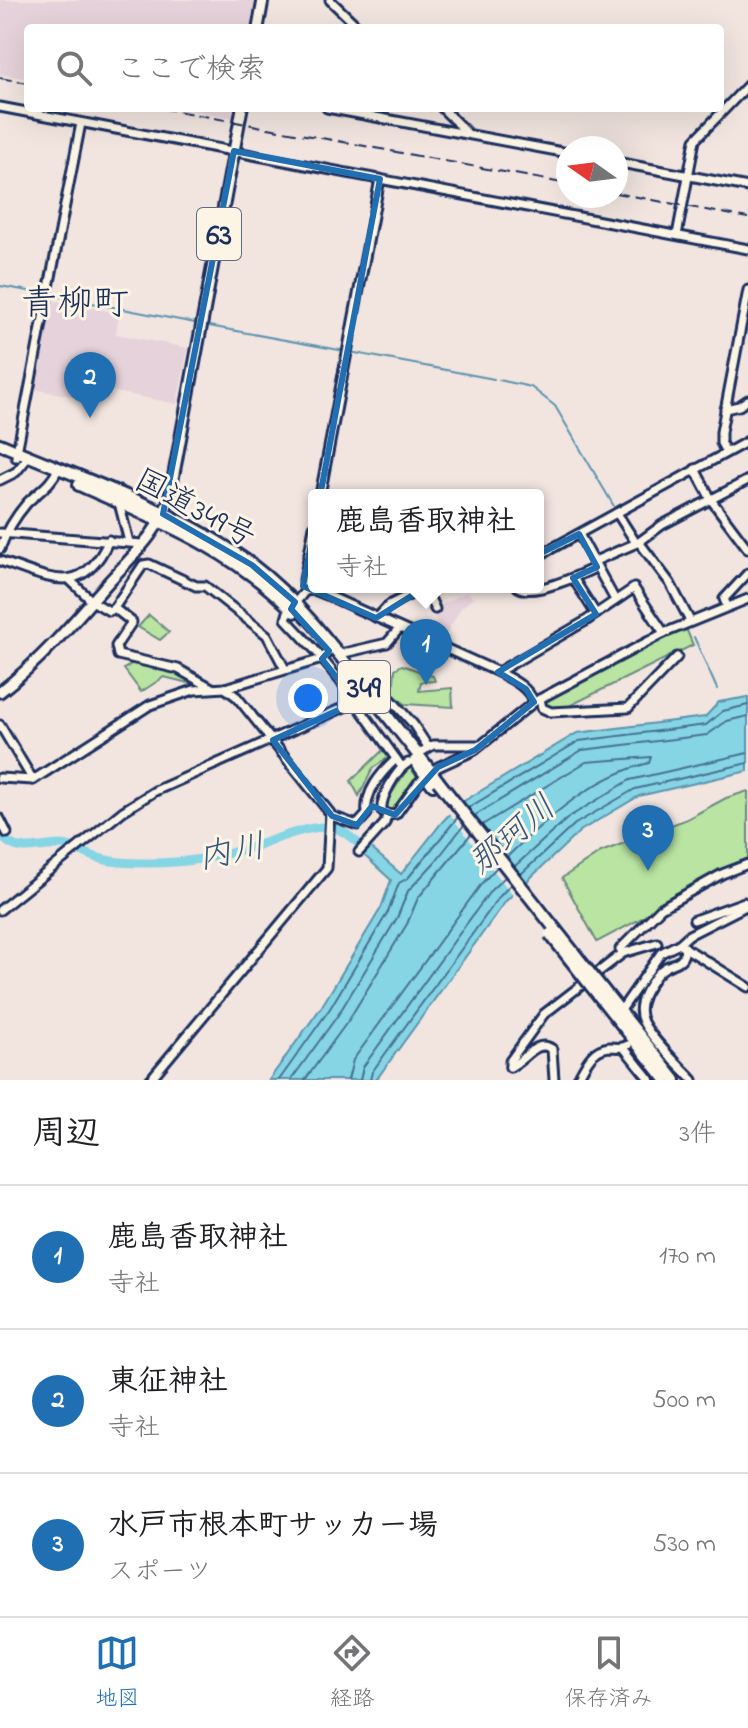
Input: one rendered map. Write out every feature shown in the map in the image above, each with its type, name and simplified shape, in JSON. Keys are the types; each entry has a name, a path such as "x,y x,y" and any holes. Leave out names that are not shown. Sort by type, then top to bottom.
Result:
{"highway":[{"name":"国道349号","path":"0,444 20,457"},
{"name":"国道349号","path":"0,450 162,518 235,562 293,606 669,1078"},
{"name":"国道349号","path":"57,472 119,503 162,518"}],"main road":[{"path":"259,24 263,0"},
{"name":"63","path":"0,692 35,663 162,518 170,495 241,112"}],"street":[{"path":"330,0 355,24"},
{"path":"724,110 748,85"},
{"path":"0,107 24,112"},
{"path":"25,112 748,249"},
{"path":"348,112 556,151"},
{"path":"446,112 469,135"},
{"path":"677,235 695,140 722,112"},
{"path":"0,480 16,472 20,457 81,123"},
{"path":"628,164 748,187"},
{"path":"321,489 380,179"},
{"path":"726,452 721,438 745,322 748,290"},
{"path":"725,409 748,400"},
{"path":"544,553 748,441"},
{"path":"695,469 712,501 748,549"},
{"path":"0,549 3,533 29,501 48,486 57,472"},
{"path":"544,586 573,578 638,543 662,525 748,480"},
{"path":"119,503 129,542"},
{"path":"617,513 670,583 690,621"},
{"path":"3,533 142,544"},
{"path":"579,534 615,600"},
{"path":"0,561 56,580 71,581 98,562 109,540"},
{"path":"308,559 305,591 286,616 288,623 330,655 356,702 396,759 405,765 381,803 382,811 387,815 396,814 418,783 433,779 441,764 467,754 537,700 664,633 748,599"},
{"path":"71,581 92,601 109,611 143,565 149,564 196,586 205,586 267,635 285,669"},
{"path":"727,606 724,599 748,573"},
{"path":"573,578 596,614"},
{"path":"498,672 634,588 664,633"},
{"path":"321,593 498,672 526,689 542,708 551,712 628,708 677,657"},
{"path":"377,618 389,605 414,593"},
{"path":"428,593 435,609"},
{"path":"114,608 132,622 116,646 118,655 173,668 212,688"},
{"path":"0,778 33,780 150,705 194,690 225,688 330,655 387,643 399,629"},
{"path":"225,688 237,697 273,740 331,820 357,825 367,814 366,799 371,790 384,770 396,759"},
{"path":"379,698 390,698 420,733 426,749 482,744"},
{"path":"0,910 123,811 155,791 356,702"},
{"path":"0,725 33,780"},
{"path":"359,852 385,823 387,815"},
{"path":"0,819 7,833"},
{"path":"150,1080 327,868 331,820"},
{"path":"623,953 620,949 661,908 722,874 748,864"},
{"path":"694,920 744,902 748,905"},
{"path":"617,1014 661,953 682,946 689,935 748,905"},
{"path":"554,1080 550,1047 540,1045 510,1067 510,1061 544,1014 623,953 657,943"},
{"path":"682,946 748,987"},
{"path":"682,946 684,956 658,972 644,993 640,1007 647,1031 693,1080"},
{"path":"577,1080 593,1052 607,1047 626,1047 650,1080"}],"highlighted area":[{"path":"234,151 380,179 303,586 376,618 432,583 440,562 501,573 579,534 597,567 573,578 596,614 498,672 526,689 534,702 475,750 438,767 395,815 372,806 357,825 332,816 273,740 356,702 322,659 329,651 291,609 295,602 252,565 163,514"}],"shaded area":[{"path":"0,0 256,0 252,24 24,24 24,78 0,74"},
{"path":"202,112 235,112 234,118"},
{"path":"50,300 119,313 116,334 188,348 177,404 106,390 104,396 84,393 82,398 33,389"},
{"path":"465,593 473,598 461,608 441,643 416,632 419,625 437,623 432,614 437,611 435,607"}],"green space":[{"path":"149,615 169,632 160,640 138,627"},
{"path":"685,626 693,645 561,710 547,709 542,700"},
{"path":"134,662 179,671 197,685 164,677 141,692 124,669"},
{"path":"402,665 433,676 435,681 421,682 419,691 452,688 453,707 405,704 393,694 395,669"},
{"path":"383,750 389,757 373,768 359,796 351,781"},
{"path":"409,766 419,780 393,813 384,810 384,806"},
{"path":"748,791 748,862 597,942 562,878 601,852 687,819 726,798"}],"water":[{"name":"那珂川","path":"748,697 748,771 639,796 580,831 506,901 376,1080 269,1080 322,1006 381,908 391,880 365,856 367,853 360,845 368,852 372,849 401,874 459,804 577,733 705,717 719,702"}],"pier":[{"path":"460,799 527,885 515,898 447,811"}],"waterway":[{"path":"0,286 46,294"},
{"path":"51,295 195,323"},
{"path":"209,326 345,351"},
{"path":"350,352 494,379"},
{"path":"499,380 531,387 555,406 615,508"},
{"path":"658,573 676,601"},
{"path":"694,637 717,689"},
{"name":"内川","path":"0,834 21,848 65,845 105,860 150,863 214,856 304,830 325,827 344,832 369,853"}],"railway":[{"path":"0,78 24,82"},
{"path":"182,112 556,182"},
{"path":"628,195 748,218"}],"place":[{"name":"東征神社","path":"90,418"},
{"name":"鹿島香取神社","path":"426,685"},
{"name":"水戸市根本町サッカー場","path":"648,871"}],"district":[{"name":"青柳町","path":"75,301"}]}
